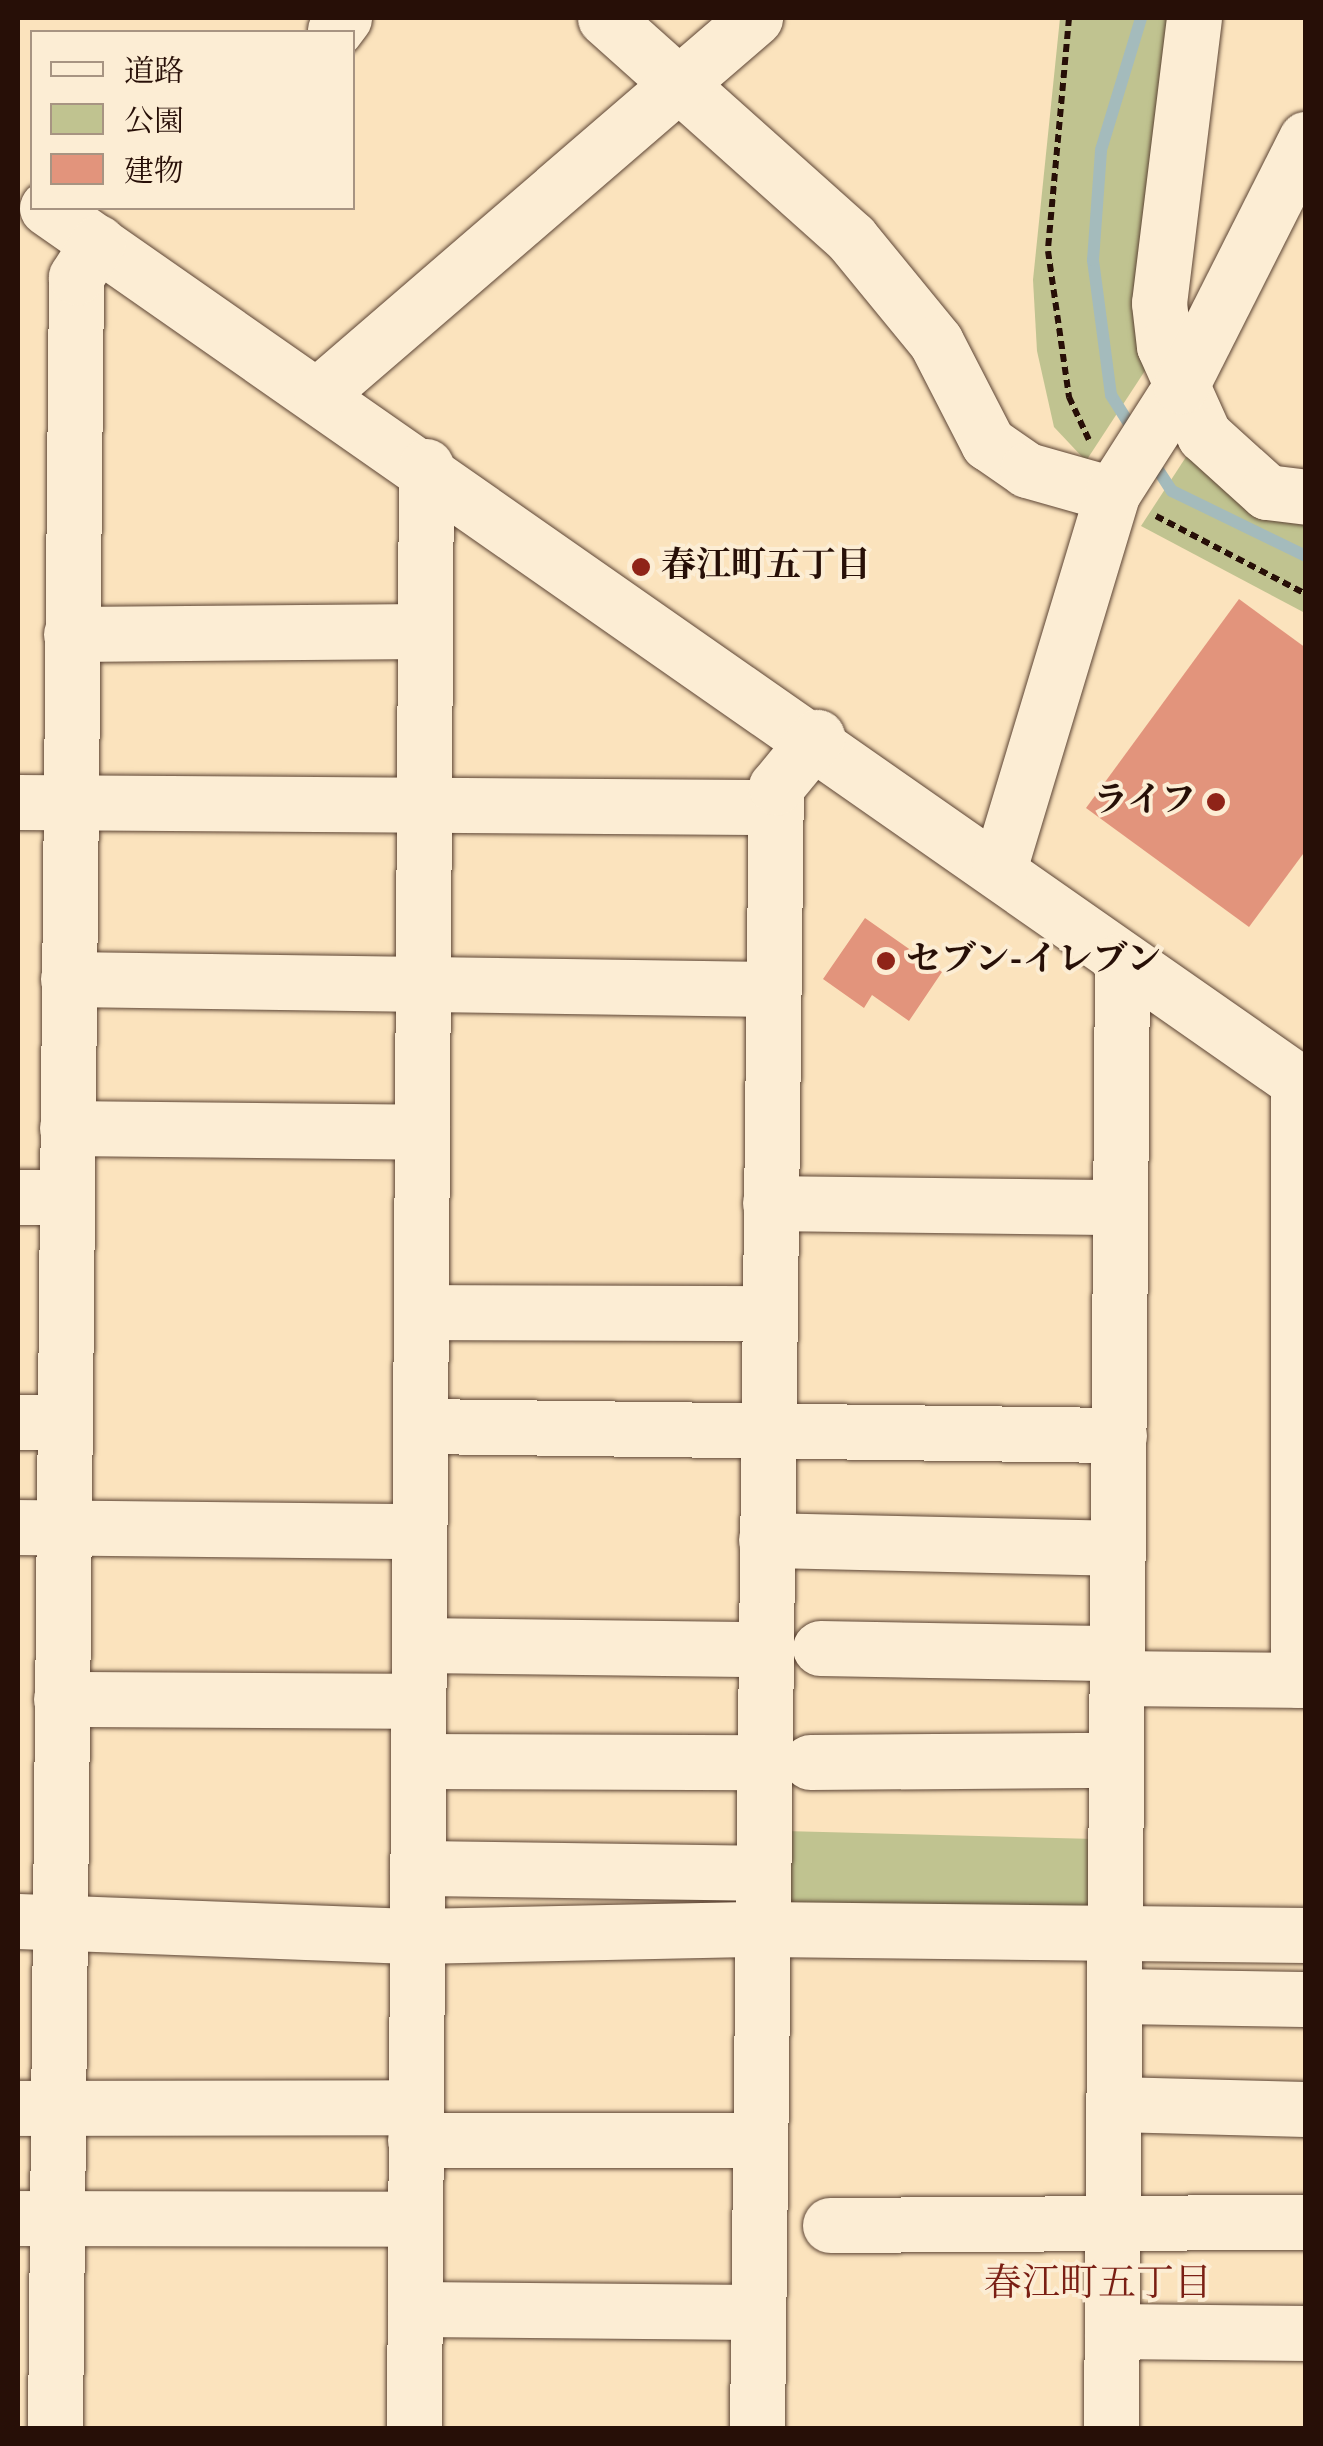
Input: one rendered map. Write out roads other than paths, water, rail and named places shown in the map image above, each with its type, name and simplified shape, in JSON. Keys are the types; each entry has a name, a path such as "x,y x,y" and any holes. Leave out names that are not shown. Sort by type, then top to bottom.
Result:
{"street":[{"path":"605,18 681,80 851,238 936,342 988,443 1027,470 1112,494"},
{"path":"320,392 755,18"},
{"path":"1194,18 1159,304 1181,386 1216,446 1267,492 1306,497"},
{"path":"999,869 1112,494 1181,386 1306,140"},
{"path":"50,210 320,392 817,738 1122,960 1302,1084 1302,1680 820,1648"},
{"path":"55,2428 37,2327 38,1921 47,1687 40,1527 42,1197 67,1128 68,979 44,803 71,634 76,276 98,242"},
{"path":"414,2428 426,466"},
{"path":"71,634 425,632"},
{"path":"756,2428 763,1873 787,1762 765,1649 776,787 817,738"},
{"path":"44,803 776,807"},
{"path":"1111,2428 1122,960"},
{"path":"68,979 423,1009 772,989"},
{"path":"67,1128 422,1132"},
{"path":"770,1203 1120,1207"},
{"path":"421,1312 769,1313"},
{"path":"420,1426 768,1427 1119,1435"},
{"path":"40,1527 419,1531"},
{"path":"766,1540 1118,1548"},
{"path":"419,1645 765,1649"},
{"path":"47,1687 418,1702"},
{"path":"418,1761 1116,1760"},
{"path":"417,1868 763,1873"},
{"path":"38,1921 417,1936 762,1928 1306,1936"},
{"path":"1115,1996 1306,1999"},
{"path":"1114,2104 1306,2109"},
{"path":"38,2108 760,2140"},
{"path":"37,2218 415,2219"},
{"path":"830,2226 1306,2222"},
{"path":"415,2309 757,2312"},
{"path":"1112,2331 1306,2333"}],"waterway":[{"path":"1135,433 1111,395 1093,260 1101,150 1141,18"},
{"path":"1151,459 1172,491 1306,556"}],"place":[{"name":"春江町五丁目","path":"641,567"},
{"name":"ライフ","path":"1216,802"},
{"name":"セブン-イレブン","path":"886,961"}],"district":[{"name":"春江町五丁目","path":"1098,2286"}]}
